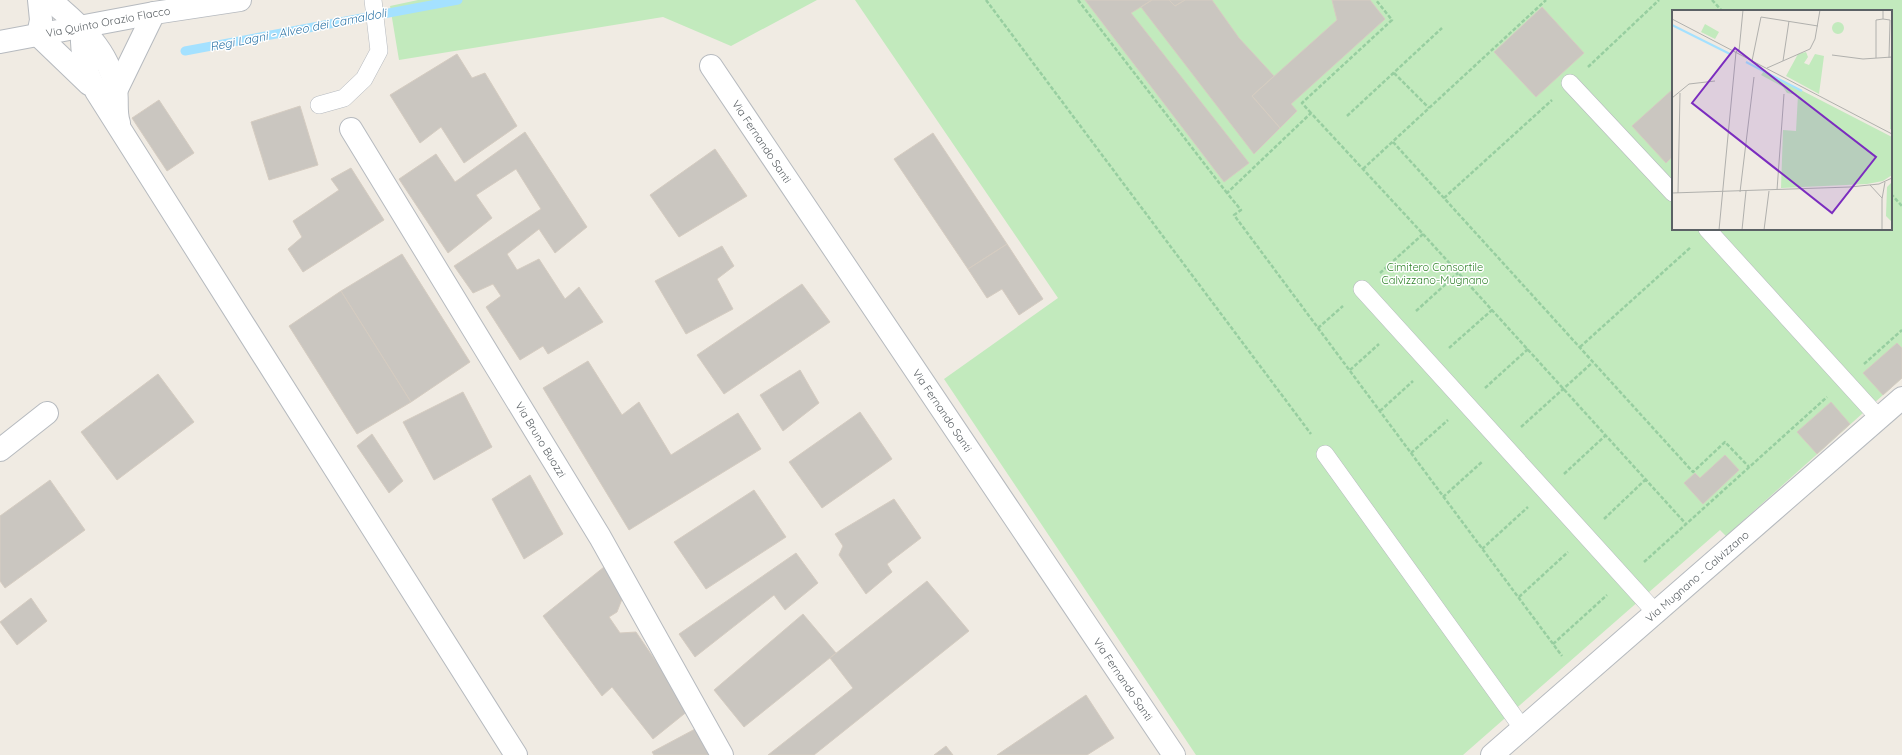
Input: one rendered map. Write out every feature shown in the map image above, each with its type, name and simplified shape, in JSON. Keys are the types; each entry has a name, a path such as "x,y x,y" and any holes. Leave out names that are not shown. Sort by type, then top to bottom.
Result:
{"street":[{"path":"39,0 41,20 38,35 106,91 121,128 516,755"},
{"path":"50,0 82,26 83,59 89,77 106,91"},
{"name":"Via Quinto Orazio Flacco","path":"0,42 154,13 234,1"},
{"path":"106,91 154,13"},
{"name":"Via Fernando Santi","path":"711,66 1174,755"},
{"name":"Via Bruno Buozzi","path":"351,129 600,537 722,755"},
{"name":"Via Mugnano - Calvizzano","path":"1492,755 1902,398"},
{"path":"0,450 47,413"}],"lane":[{"path":"319,105 344,98 364,79 379,51 373,0"},
{"path":"1570,83 1672,192"},
{"path":"1708,230 1879,418"},
{"path":"1362,289 1656,613"},
{"path":"1326,454 1523,729"}],"path":[{"path":"986,0 1326,454"},
{"path":"1078,0 1241,210 1234,215 1562,657"},
{"path":"1376,0 1392,20 1302,103 1686,524"},
{"path":"1363,169 1546,0"},
{"path":"1712,0 1721,10"},
{"path":"1348,116 1442,28"},
{"path":"1394,73 1429,108"},
{"path":"1227,193 1311,113"},
{"path":"1393,142 1693,472 1725,442 1749,468"},
{"path":"1892,195 1902,206"},
{"path":"1580,347 1708,230"},
{"path":"1318,328 1423,234"},
{"path":"1553,644 1902,330"},
{"path":"1564,389 1593,362"}],"green space":[{"path":"418,0 817,0 731,46 663,17 399,60 390,6"},
{"name":"Cimitero Consortile Calvizzano-Mugnano","path":"855,0 1902,0 1902,378 1726,536 1720,530 1463,755 1196,755 944,379 1058,298"}],"building":[{"path":"1085,0 1152,0 1131,13 1249,163 1224,182"},
{"path":"1152,0 1169,0 1175,6 1185,0 1212,0 1239,38 1274,76 1252,96 1280,128 1254,154 1141,7"},
{"path":"1169,0 1185,0 1175,6"},
{"path":"1332,0 1370,0 1385,19 1291,104 1297,111 1280,128 1252,96 1337,20"},
{"path":"1542,7 1584,53 1536,97 1494,52"},
{"path":"457,54 472,78 485,73 517,126 464,163 441,127 420,143 390,95"},
{"path":"1672,90 1672,157 1666,163 1632,126"},
{"path":"159,100 194,153 167,171 132,118"},
{"path":"300,106 318,165 269,180 251,122"},
{"path":"525,132 587,227 555,253 539,229 507,254 517,270 539,259 565,299 579,287 603,322 548,354 543,346 520,360 486,307 501,296 493,284 473,293 454,266 541,209 516,169 476,195 492,218 448,253 399,179 436,154 455,182"},
{"path":"933,133 1007,244 968,269 894,159"},
{"path":"715,149 747,196 679,237 650,195"},
{"path":"351,168 384,220 303,272 288,249 302,237 293,221 339,190 331,179"},
{"path":"1007,244 1043,299 1019,315 1002,289 987,298 968,269"},
{"path":"722,246 734,266 717,279 733,309 686,334 655,281"},
{"path":"402,254 470,362 411,402 341,291"},
{"path":"802,284 830,322 724,394 697,355"},
{"path":"341,291 411,402 357,434 289,326"},
{"path":"1897,343 1902,348 1902,378 1883,395 1863,373"},
{"path":"588,361 622,415 639,402 671,455 738,413 761,449 629,530 543,388"},
{"path":"800,370 819,403 783,431 760,395"},
{"path":"158,374 194,422 117,480 81,432"},
{"path":"463,392 492,447 434,480 403,422"},
{"path":"1831,402 1850,424 1817,454 1797,432"},
{"path":"860,412 892,459 822,508 789,462"},
{"path":"372,434 403,481 389,493 357,446"},
{"path":"1725,455 1739,470 1703,504 1684,483 1695,473 1700,478"},
{"path":"530,475 563,534 524,559 492,499"},
{"path":"50,480 85,530 5,588 0,581 0,516"},
{"path":"754,490 786,537 706,589 674,542"},
{"path":"894,499 921,538 887,564 892,572 866,594 839,555 843,546 835,534"},
{"path":"796,553 818,583 785,610 774,595 695,657 679,634"},
{"path":"604,567 624,594 617,612 609,617 620,633 636,632 689,710 653,739 612,687 602,696 543,616"},
{"path":"927,581 969,631 814,755 768,755 853,688 830,658"},
{"path":"31,598 47,621 17,645 0,622"},
{"path":"803,614 836,653 744,727 714,690"},
{"path":"1086,695 1114,738 1087,755 997,755"},
{"path":"697,728 714,755 654,755 652,752"},
{"path":"946,746 953,755 934,755"}],"waterway":[{"name":"Regi Lagni - Alveo dei Camaldoli","path":"185,51 458,0"}]}
